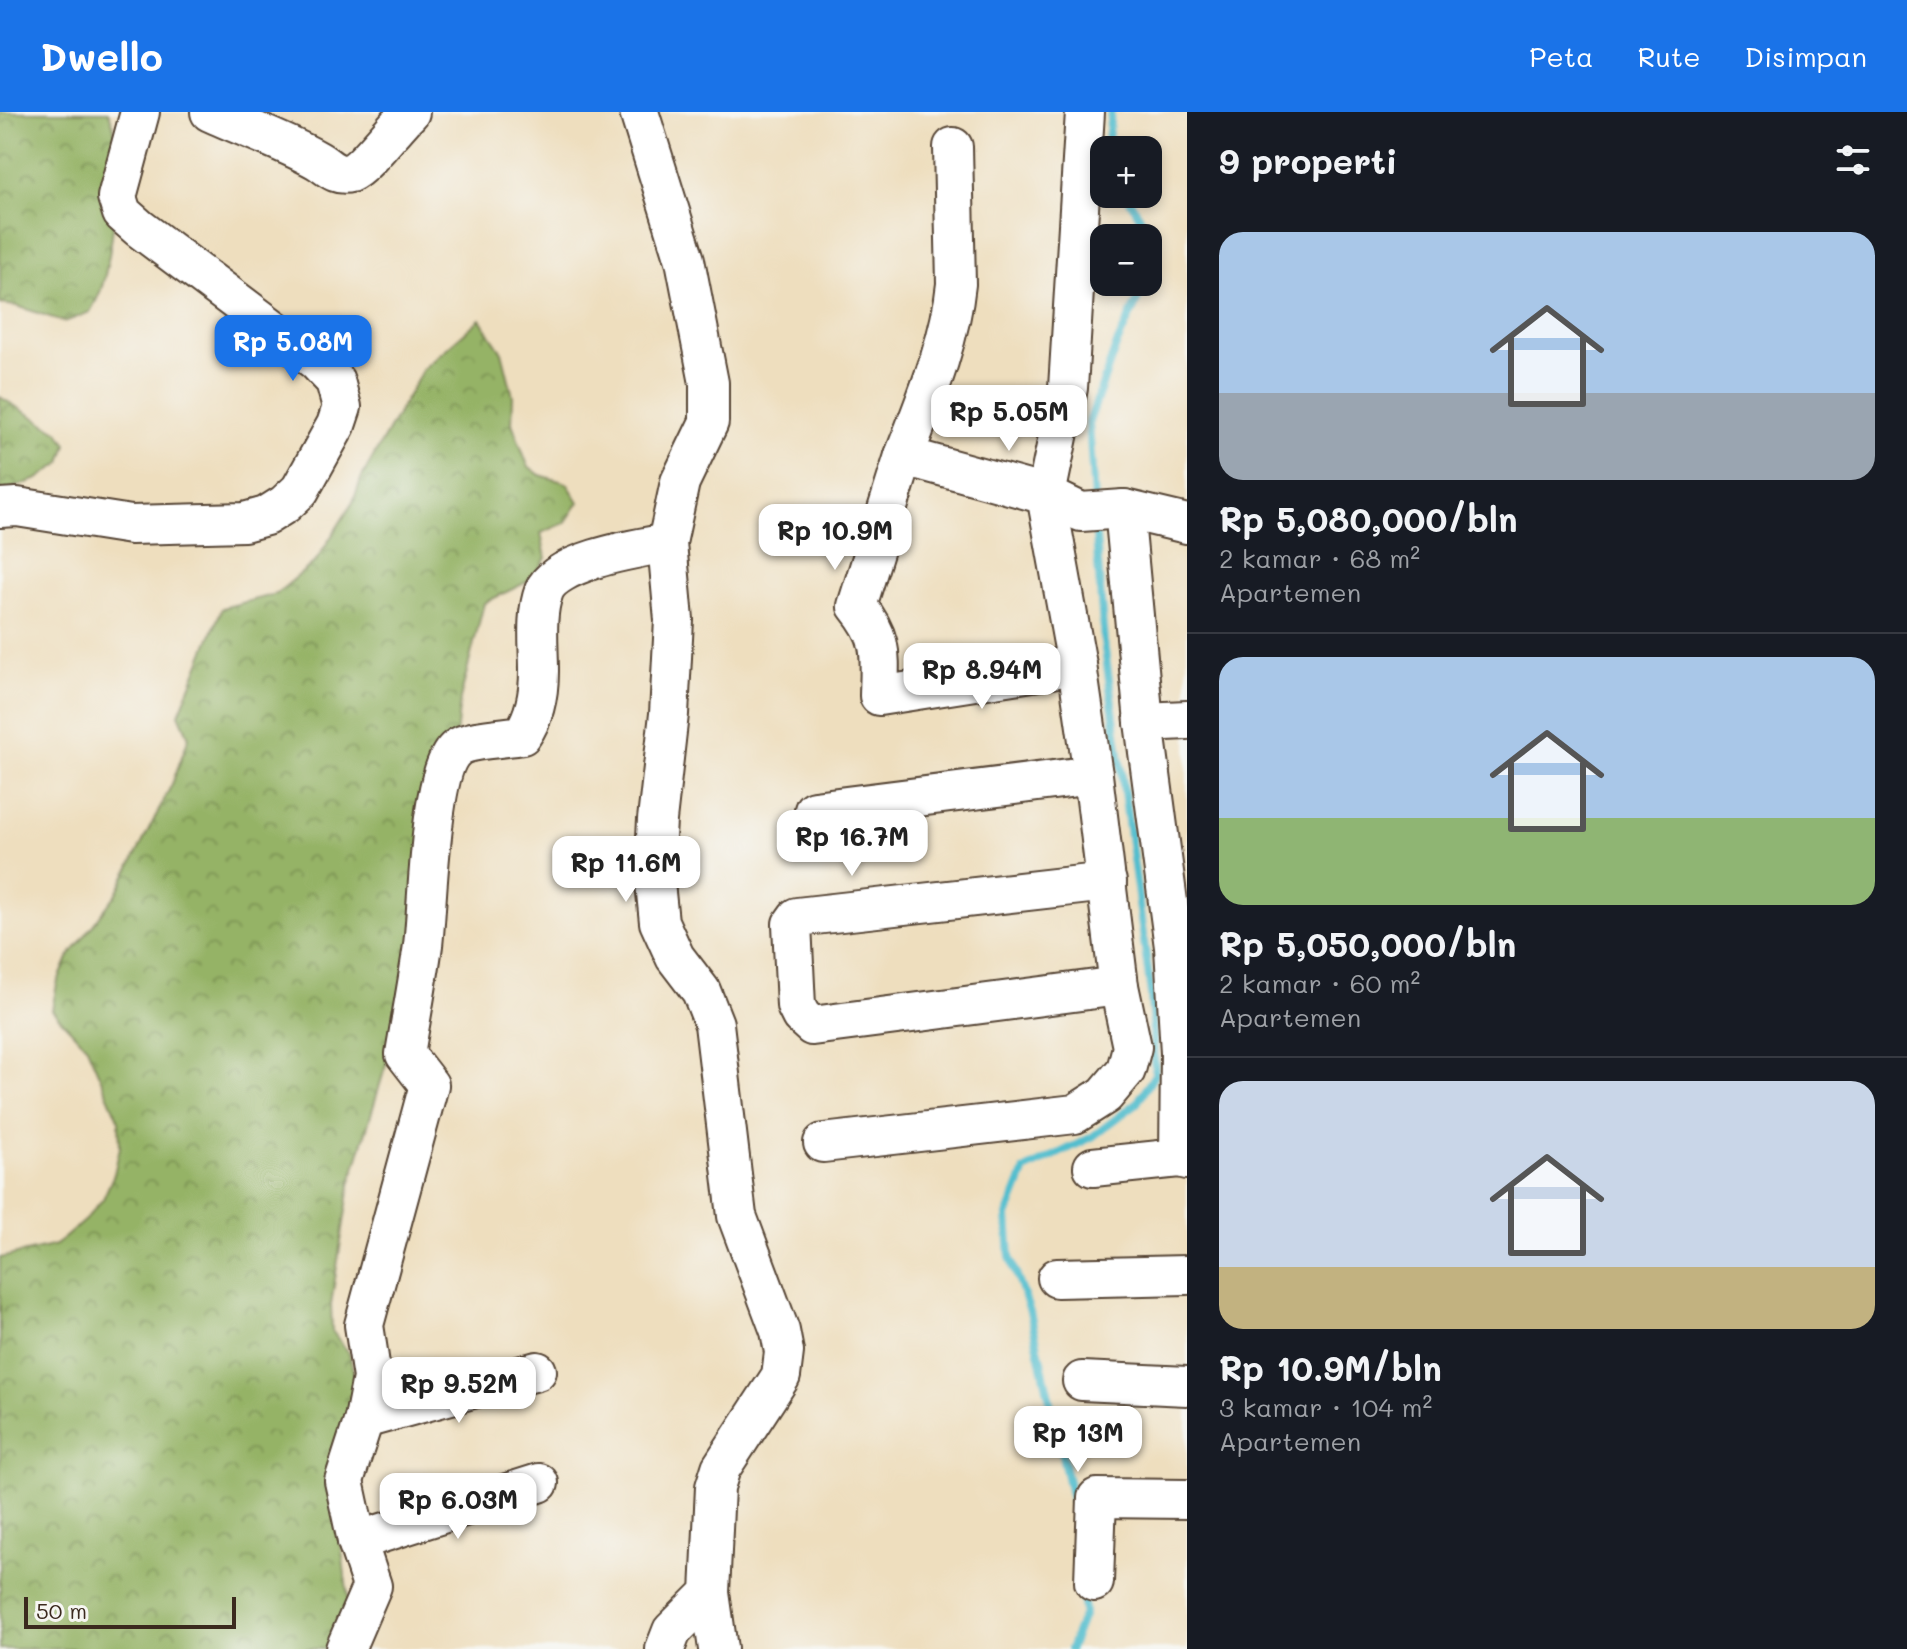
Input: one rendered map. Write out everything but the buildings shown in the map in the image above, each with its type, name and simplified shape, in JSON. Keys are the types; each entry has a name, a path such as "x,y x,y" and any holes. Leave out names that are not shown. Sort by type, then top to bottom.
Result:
{"street":[{"path":"0,508 17,507 131,525 244,522 266,516 300,490 336,425 342,407 335,381 316,361 122,213 117,197 140,112"},
{"path":"210,112 318,160 335,173 348,174 360,167 410,112"},
{"path":"639,112 685,260 709,383 709,422 680,482 667,543 674,620 669,714 654,873 659,922 675,957 701,991 714,1024 737,1216 780,1331 784,1352 781,1376 721,1468 715,1487 710,1593 718,1649"},
{"path":"823,1143 1075,1114 1105,1095 1126,1070 1132,1047 1119,986 1077,665 1046,495 1068,388 1085,112"},
{"path":"953,147 955,302 857,606 872,624 880,648 879,696 1077,665"},
{"path":"904,456 1107,510 1187,524"},
{"path":"1093,1167 1183,1159 1180,947 1173,839 1144,722 1107,510"},
{"path":"377,1649 372,1586 357,1541 344,1481 364,1419 372,1378 364,1325 429,1085 405,1054 423,943 436,800 446,761 457,748 467,743 522,735 532,720 539,681 539,609 545,587 567,570 616,553 667,543"},
{"path":"1144,722 1187,720"},
{"path":"814,810 1093,775"},
{"path":"1107,882 797,917 792,924 796,1006 812,1026 1119,986"},
{"path":"1057,1278 1187,1275"},
{"path":"364,1419 537,1371"},
{"path":"1082,1381 1187,1386"},
{"path":"357,1541 539,1483"},
{"path":"1094,1582 1097,1498 1187,1499"},
{"path":"345,1649 372,1586"},
{"path":"665,1649 672,1631 710,1593"}],"green space":[{"path":"0,112 108,112 114,127 117,147 116,196 111,245 102,287 90,312 65,322 17,306 0,304"},
{"path":"480,319 502,352 513,396 512,423 528,466 540,475 567,483 579,502 565,523 541,533 546,558 531,580 484,603 460,699 454,755 419,954 350,1185 331,1304 332,1331 349,1353 361,1403 339,1525 354,1649 0,1649 0,1258 56,1245 86,1219 103,1199 114,1174 120,1147 119,1121 87,1047 52,1010 57,984 68,958 117,893 172,784 189,737 179,714 222,608 276,594 316,561 353,502 362,477 423,369"},
{"path":"0,397 59,432 67,444 61,463 38,479 0,492"}],"waterway":[{"path":"1108,136 1111,112"},
{"path":"1134,208 1144,224"},
{"path":"1094,501 1089,422 1116,346 1139,296"},
{"path":"1078,1539 1075,1513 1030,1312 1010,1257 1007,1216 1025,1170 1092,1137 1137,1103 1155,1074 1151,994 1104,642 1095,522"},
{"path":"1070,1649 1084,1613 1082,1589"}]}
